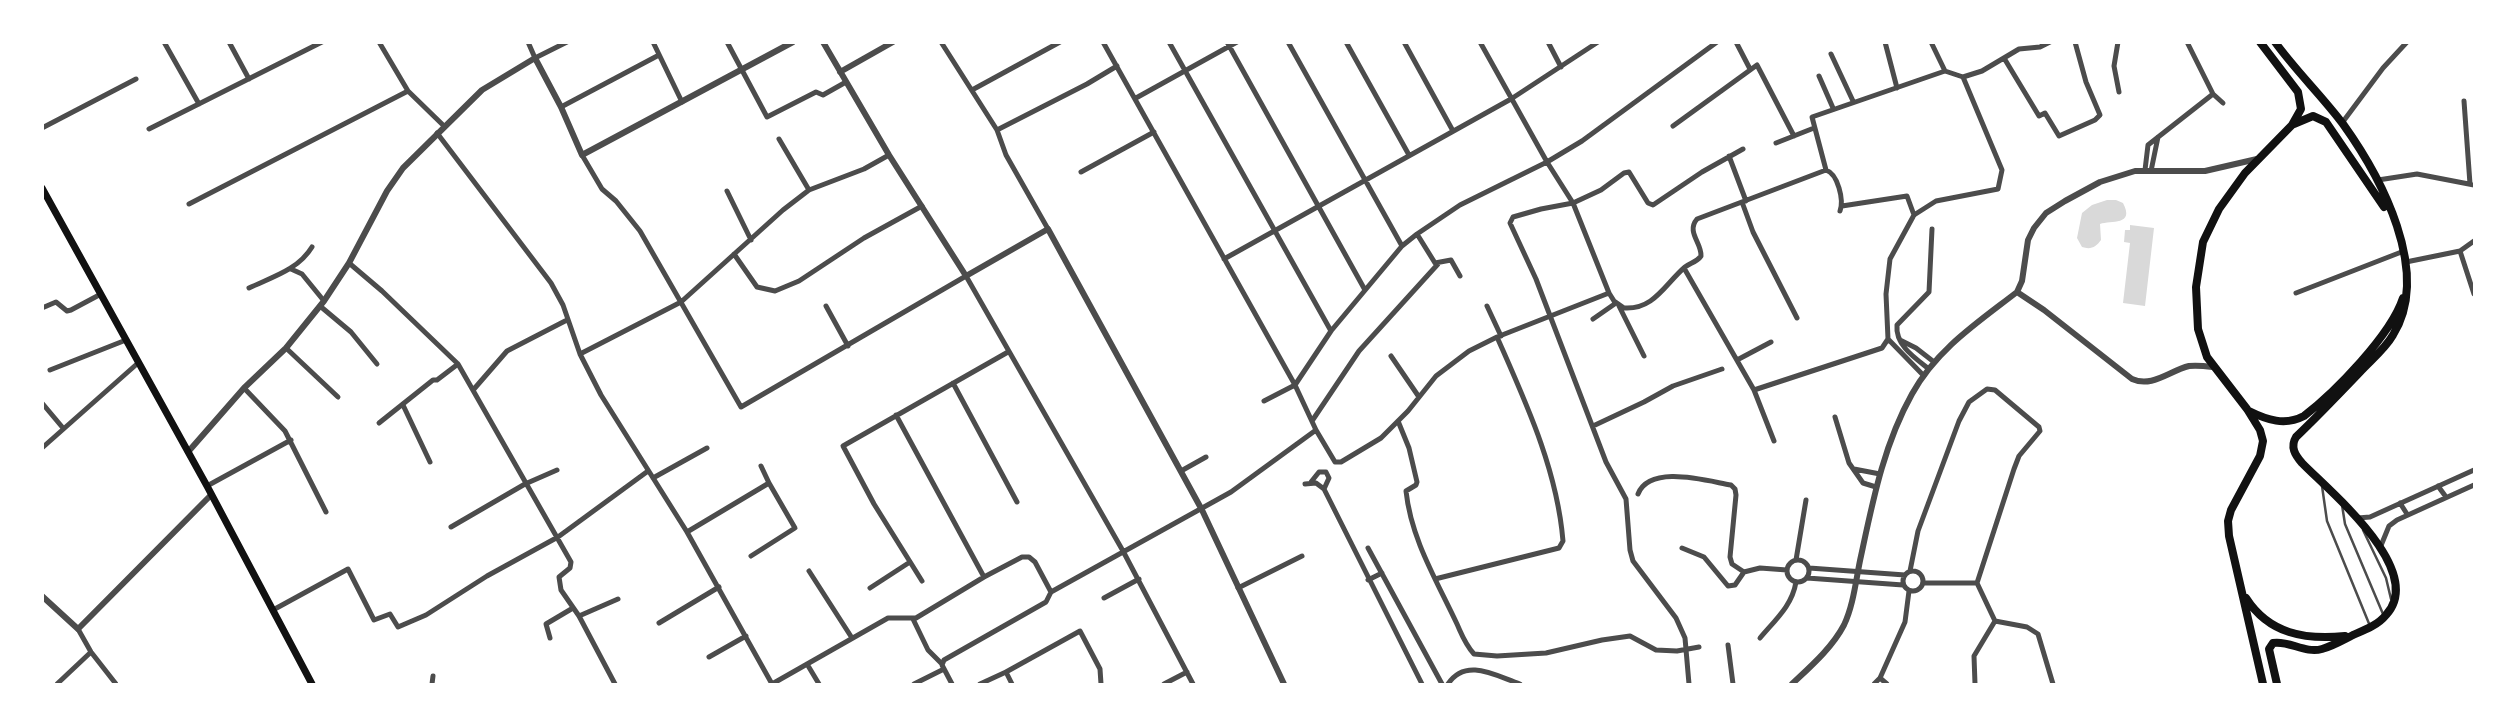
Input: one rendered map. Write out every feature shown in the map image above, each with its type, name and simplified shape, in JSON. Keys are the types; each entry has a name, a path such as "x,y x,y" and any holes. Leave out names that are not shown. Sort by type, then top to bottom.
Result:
{"main road":[{"path":"2260,42 2300,95 2301,109 2292,124 2257,159 2219,208 2201,251 2196,311 2203,348 2213,367 2246,409 2261,432 2264,445 2260,456 2233,504 2228,521 2228,536 2263,684"},
{"path":"2275,42 2342,123 2378,180 2404,252 2408,282 2405,309 2390,340 2294,440 2293,448 2296,456 2358,518 2380,548 2394,583 2391,607 2385,617 2370,627 2318,650 2274,642 2270,646 2269,652 2276,682"},
{"path":"2292,124 2313,116 2326,122 2394,222"},
{"path":"42,188 207,486 312,684"},
{"path":"2246,409 2262,417 2279,422 2294,420 2308,412 2366,355 2385,332 2398,312 2408,282"},
{"path":"2241,590 2260,616 2283,631 2315,638 2352,636"}],"street":[{"path":"164,42 199,104"},
{"path":"230,42 249,79"},
{"path":"149,129 322,42"},
{"path":"379,42 408,91 444,126"},
{"path":"528,42 561,107 582,155 602,189 616,201 640,231 741,406 744,407 1048,229"},
{"path":"188,452 244,388 286,348 322,303 349,263 403,168 482,90 535,58 567,42"},
{"path":"653,42 682,102"},
{"path":"727,42 767,117 816,92 823,95 846,82"},
{"path":"582,155 793,42"},
{"path":"822,42 889,155 966,276 1139,579 1193,684"},
{"path":"840,72 893,42"},
{"path":"941,42 997,130 1006,155 1202,510 1284,684"},
{"path":"972,90 1060,42"},
{"path":"1104,42 1295,385 1316,430 1335,462 1341,462 1381,438 1436,376 1458,358 1499,336 1609,293"},
{"path":"1169,42 1331,331"},
{"path":"1136,98 1228,45 1237,42"},
{"path":"1288,42 1402,246"},
{"path":"1346,42 1409,155"},
{"path":"1404,42 1453,131"},
{"path":"1480,42 1547,162 1573,203 1609,293 1618,304 1644,356"},
{"path":"1548,42 1561,67"},
{"path":"1224,259 1511,99 1598,42"},
{"path":"1264,401 1295,385 1331,331 1402,246 1417,234 1460,205 1547,162 1582,141 1717,42"},
{"path":"1736,42 1750,68"},
{"path":"1886,42 1897,88"},
{"path":"1931,42 1945,71"},
{"path":"1914,215 1907,196 1841,208 1837,183 1829,171 1826,170 1812,118 1833,108 1945,71 1964,77 1982,71 2021,45 2040,47 2050,42"},
{"path":"2004,58 2040,116 2044,113 2059,136 2100,116 2086,82 2074,42"},
{"path":"2118,42 2114,66 2119,92"},
{"path":"2187,42 2213,94 2223,103"},
{"path":"2342,123 2382,68 2407,42"},
{"path":"1228,45 1365,290"},
{"path":"1831,54 1853,102"},
{"path":"561,107 659,55"},
{"path":"1673,126 1750,68 1758,65 1794,136"},
{"path":"997,130 1117,66"},
{"path":"1819,76 1833,108"},
{"path":"1754,390 1882,348 1888,339 1886,276 1890,259 1914,215 1936,200 1994,191 2000,185 2002,170 1964,77"},
{"path":"42,128 136,79"},
{"path":"189,204 408,91"},
{"path":"2148,170 2148,145 2213,94"},
{"path":"2378,180 2416,174 2472,185 2464,100"},
{"path":"1776,143 1814,128"},
{"path":"1081,172 1154,132"},
{"path":"438,133 552,282 563,305 580,354 600,395 719,587 772,684 783,682 807,664 888,618 913,620 1019,558 1027,557 1035,562 1051,592"},
{"path":"779,140 810,190"},
{"path":"1689,684 1686,650 1681,628 1633,561 1630,550 1626,499 1606,462 1536,279 1510,223 1513,217 1541,208 1573,203 1601,190 1624,173 1629,172 1648,203 1652,206 1743,149"},
{"path":"580,354 681,302 810,190 864,169 889,155"},
{"path":"1729,156 1753,232 1797,318"},
{"path":"1792,684 1818,659 1841,631 1849,612 1876,487 1899,420 1934,362 1954,341 2016,292 2022,281 2028,240 2046,213 2100,182 2148,170 2205,171 2257,159"},
{"path":"1593,319 1618,304 1632,308 1657,297 1684,268 1701,256 1702,252 1693,230 1694,222 1826,170"},
{"path":"727,191 751,240"},
{"path":"734,254 757,288 775,291 799,281 864,238 922,206"},
{"path":"1929,368 1910,354 1900,340 1897,326 1929,292 1932,229"},
{"path":"1417,234 1434,262 1438,264"},
{"path":"2406,262 2460,251 2474,241"},
{"path":"249,288 291,269 305,258 312,247"},
{"path":"2460,251 2474,294"},
{"path":"2296,293 2404,252"},
{"path":"1312,421 1359,352 1438,264 1451,260 1460,276"},
{"path":"349,263 382,291 458,364 474,389 525,484 558,537 571,566 559,576 558,582 579,616 615,684"},
{"path":"1684,268 1754,390 1774,441"},
{"path":"291,269 302,274 322,303 351,332 378,364"},
{"path":"2016,292 2044,310 2132,379 2141,382 2157,379 2192,366 2213,367"},
{"path":"42,308 56,302 67,311 101,294"},
{"path":"826,306 848,346"},
{"path":"1435,580 1559,548 1563,541 1554,479 1487,306"},
{"path":"474,389 507,351 567,320"},
{"path":"1888,339 1924,376"},
{"path":"50,370 126,340"},
{"path":"1900,340 1916,348 1934,362"},
{"path":"1737,360 1771,342"},
{"path":"286,348 338,397"},
{"path":"922,581 843,448 844,445 1008,352"},
{"path":"1391,356 1418,397"},
{"path":"42,448 62,428 138,363"},
{"path":"379,423 433,380 437,380 458,364"},
{"path":"1593,426 1673,386 1722,369"},
{"path":"953,383 1017,502"},
{"path":"244,388 285,430 326,512"},
{"path":"1903,585 1918,531 1959,421 1969,402 1980,392 1990,389 1994,390 2039,427 2040,431 2017,463 1998,514 1977,583 1995,621"},
{"path":"42,403 62,428"},
{"path":"403,404 430,462"},
{"path":"896,415 984,577"},
{"path":"1835,417 1849,463 1863,483 1876,487"},
{"path":"1398,421 1408,448 1417,482 1416,485 1406,491 1409,514 1435,580 1464,642 1474,654 1497,656 1546,653 1602,640 1630,636 1656,650 1686,650 1699,647"},
{"path":"914,684 943,666 944,660 1046,602 1051,592 1123,551 1202,510 1316,430"},
{"path":"207,486 291,440"},
{"path":"653,478 707,448"},
{"path":"1181,471 1206,457"},
{"path":"751,556 795,528 761,466"},
{"path":"1854,469 1880,474"},
{"path":"451,527 525,484 557,470"},
{"path":"2358,518 2370,517 2474,470"},
{"path":"273,610 349,569 374,620 390,614 398,627 426,614 487,576 558,537 648,471"},
{"path":"1324,489 1329,478 1326,472 1319,472 1308,483 1324,489 1368,580 1422,684"},
{"path":"1638,494 1646,484 1672,475 1733,486 1736,495 1730,557 1732,564 1744,572"},
{"path":"686,532 769,483"},
{"path":"2380,548 2389,526 2406,514 2474,485"},
{"path":"2438,486 2446,497"},
{"path":"78,629 211,495"},
{"path":"1806,500 1796,560 1788,566 1787,570 1789,578 1796,582 1807,578 1903,585 1909,591"},
{"path":"2400,503 2406,514"},
{"path":"1368,548 1442,684"},
{"path":"1682,548 1704,558 1728,586 1735,585 1744,572 1760,568 1787,570"},
{"path":"1238,588 1302,556"},
{"path":"1796,560 1806,563 1809,568 1807,578"},
{"path":"870,588 910,562"},
{"path":"1809,568 1858,572 1920,573 1923,583"},
{"path":"810,571 852,638"},
{"path":"1368,580 1382,573"},
{"path":"1104,598 1139,579"},
{"path":"1760,638 1793,597 1796,582"},
{"path":"1923,583 1977,583"},
{"path":"1909,591 1919,589 1923,583"},
{"path":"659,623 719,587"},
{"path":"1874,684 1880,678 1905,622 1909,591"},
{"path":"42,596 78,629 91,652 116,684"},
{"path":"579,616 618,599"},
{"path":"550,638 546,624 573,608"},
{"path":"913,620 928,650 943,666 952,684"},
{"path":"1975,684 1974,656 1995,621"},
{"path":"1995,621 2027,627 2038,634 2053,684"},
{"path":"980,684 1006,672 1080,631 1100,669 1101,684"},
{"path":"709,657 746,636"},
{"path":"1728,645 1733,684"},
{"path":"57,684 91,652"},
{"path":"807,664 819,684"},
{"path":"1448,684 1452,679 1470,668 1479,669 1520,684"},
{"path":"1006,672 1012,684"},
{"path":"1164,684 1187,672"},
{"path":"432,684 434,676"},
{"path":"1880,678 1887,684"}],"lane":[{"path":"2322,484 2327,521 2370,627"},
{"path":"2342,504 2345,524 2385,617"},
{"path":"2352,512 2368,538 2386,578 2391,593 2391,607"}],"shaded area":[{"path":"2107,200 2116,200 2123,203 2126,210 2124,219 2100,224 2101,240 2091,248 2082,247 2077,238 2082,213 2092,205"},
{"path":"2130,225 2154,228 2145,306 2123,303 2130,243 2124,242 2125,230 2130,230"}]}
